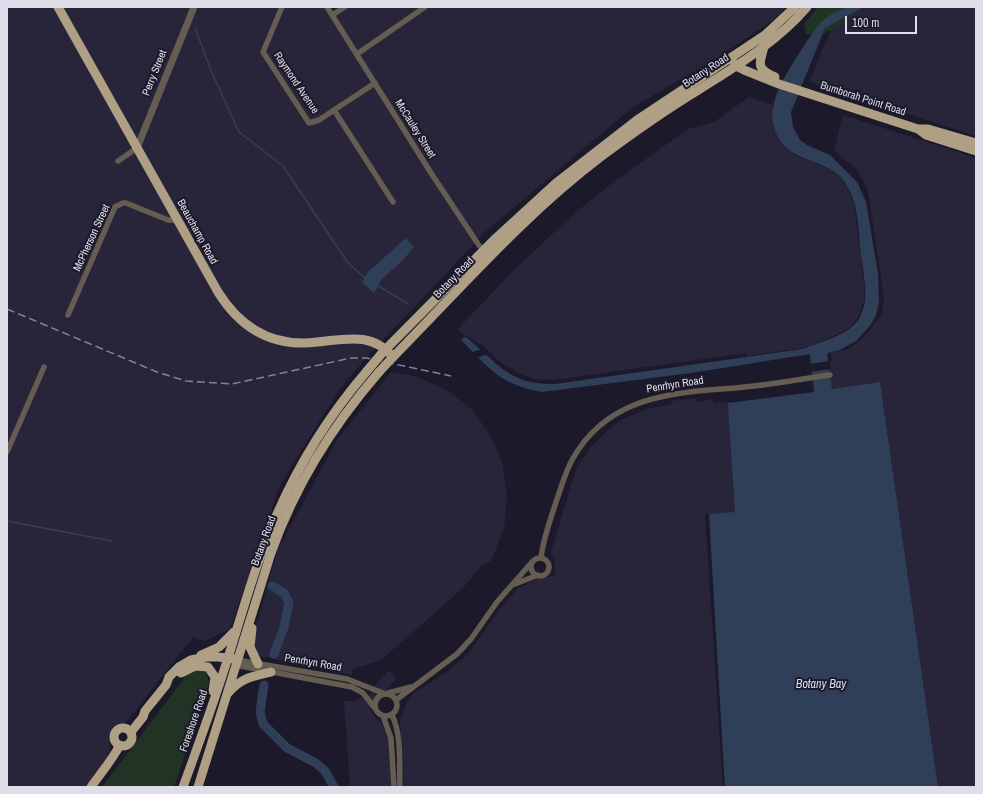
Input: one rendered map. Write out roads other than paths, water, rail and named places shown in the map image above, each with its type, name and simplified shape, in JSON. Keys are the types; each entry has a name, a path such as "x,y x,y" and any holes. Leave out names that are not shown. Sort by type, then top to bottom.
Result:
{"main road":[{"name":"Beauchamp Road","path":"58,7 228,308 251,329 271,339 290,342 344,340 356,338 368,340 387,353"},
{"name":"Botany Road","path":"232,662 237,630 267,539 290,486 324,427 346,396 367,371 491,257 533,216 592,164 733,62 795,7"},
{"name":"Botany Road","path":"232,662 284,521 310,467 339,422 379,372 387,353 484,250 556,183 596,150 649,111 733,62 764,47 787,28 807,7"},
{"name":"Bumborah Point Road","path":"764,47 760,60 760,66 780,82"},
{"name":"Bumborah Point Road","path":"733,62 801,91 918,129 928,129 976,143"},
{"name":"Bumborah Point Road","path":"918,129 926,135 976,151"},
{"path":"344,340 366,343 387,353"},
{"path":"258,664 250,647 259,592"},
{"path":"129,730 166,685 174,672 190,660 219,647 237,630"},
{"path":"190,660 212,656 232,662"},
{"path":"166,685 188,667 200,663 232,662"},
{"name":"Foreshore Road","path":"198,787 226,695 232,662"},
{"name":"Foreshore Road","path":"183,787 210,710 232,662"},
{"path":"181,673 200,665 208,667 211,670 215,677 210,710"},
{"path":"226,695 241,680 250,676 271,672"},
{"path":"118,744 114,736 116,730 121,728 129,730"},
{"path":"118,744 126,745 131,741 129,730"},
{"path":"90,787 106,765 110,762 118,744"}],"street":[{"name":"Perry Street","path":"137,148 194,7"},
{"name":"Raymond Avenue","path":"282,7 263,52 309,123 319,120 375,83"},
{"name":"McCauley Street","path":"327,7 431,173 474,238 491,257"},
{"path":"332,15 345,7"},
{"path":"357,54 425,7"},
{"path":"334,110 393,202"},
{"path":"118,161 137,148"},
{"name":"McPherson Street","path":"68,315 114,207 126,203 168,220 177,220"},
{"path":"7,452 44,367"},
{"name":"Penrhyn Road","path":"538,576 545,574 548,568 547,562 541,558 545,537 571,460 585,440 612,416 629,406 657,397 830,376"},
{"path":"396,700 444,666 471,640 497,602 532,562 541,558"},
{"path":"513,585 538,576 532,570 532,562"},
{"name":"Penrhyn Road","path":"232,662 258,664 355,681 386,694"},
{"name":"Penrhyn Road","path":"232,662 271,672 352,687 363,693 374,707"},
{"path":"394,787 391,738 383,716 379,714 374,707 376,698 415,686"},
{"path":"386,694 396,700"},
{"path":"383,716 392,714 396,709 396,700"},
{"path":"392,714 397,736 400,787"}],"water":[{"name":"Botany Bay","path":"847,7 863,7 825,28 791,112 793,127 800,140 807,145 830,155 857,182 866,202 878,273 879,302 876,315 870,326 856,341 840,350 827,353 832,389 880,382 938,787 725,787 709,514 735,512 728,403 814,392 810,354 691,373 542,392 527,389 505,380 488,367 461,340 465,337 467,338 497,364 515,377 526,381 555,384 803,349 841,334 854,325 862,312 865,293 857,219 852,196 843,180 836,173 789,150 782,143 775,132 773,120 773,108 776,96 793,62 818,25 833,13"},
{"path":"406,238 414,247 403,260 382,279 374,293 362,282 368,272"}],"waterway":[{"path":"195,28 212,73 239,132 283,166 348,263 365,278"},
{"path":"377,285 408,304"},
{"path":"7,521 112,541"},
{"path":"272,586 284,593 289,603 284,627 274,654"},
{"path":"264,685 260,712 263,724 287,748 316,763 325,771 334,787"}],"railway":[{"path":"7,309 157,372 186,381 232,384 351,358 366,358 451,376"}]}
